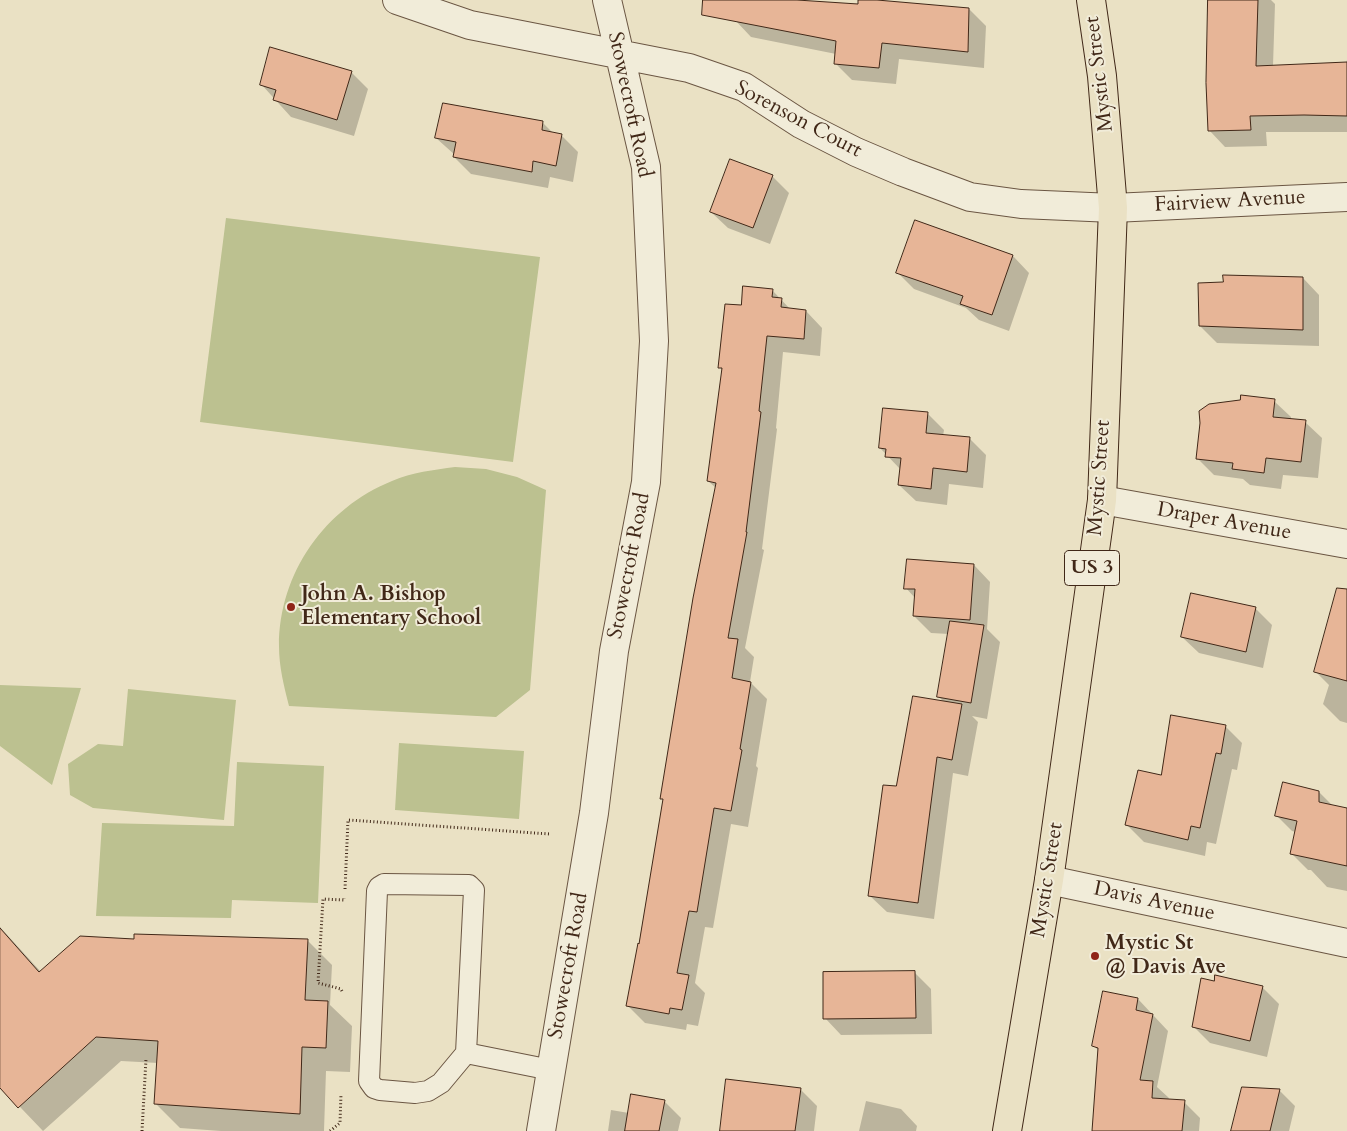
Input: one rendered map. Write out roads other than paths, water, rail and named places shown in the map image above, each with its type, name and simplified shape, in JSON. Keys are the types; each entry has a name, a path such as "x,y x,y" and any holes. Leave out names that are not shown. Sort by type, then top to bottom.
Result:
{"highway":[{"name":"Mystic Street","path":"1007,1131 1048,880 1102,500 1113,208 1102,76 1091,0"}],"street":[{"name":"Sorenson Court","path":"396,0 470,24 689,68 744,87 802,124 856,152 970,197 1021,204 1113,208"},
{"name":"Stowecroft Road","path":"541,1131 594,813 614,651 646,482 654,341 646,167 607,0"},
{"name":"Fairview Avenue","path":"1113,208 1347,197"},
{"name":"Draper Avenue","path":"1102,500 1347,544"},
{"name":"Davis Avenue","path":"1048,880 1347,943"}],"lane":[{"path":"384,884 470,884 473,887 475,898 466,1052 441,1083 428,1091 416,1093 380,1090 374,1088 369,1081 377,891 384,884"},
{"path":"466,1052 551,1070"}],"place":[{"name":"John A. Bishop Elementary School","path":"291,607"},
{"name":"Mystic St @ Davis Ave","path":"1095,956"}]}
